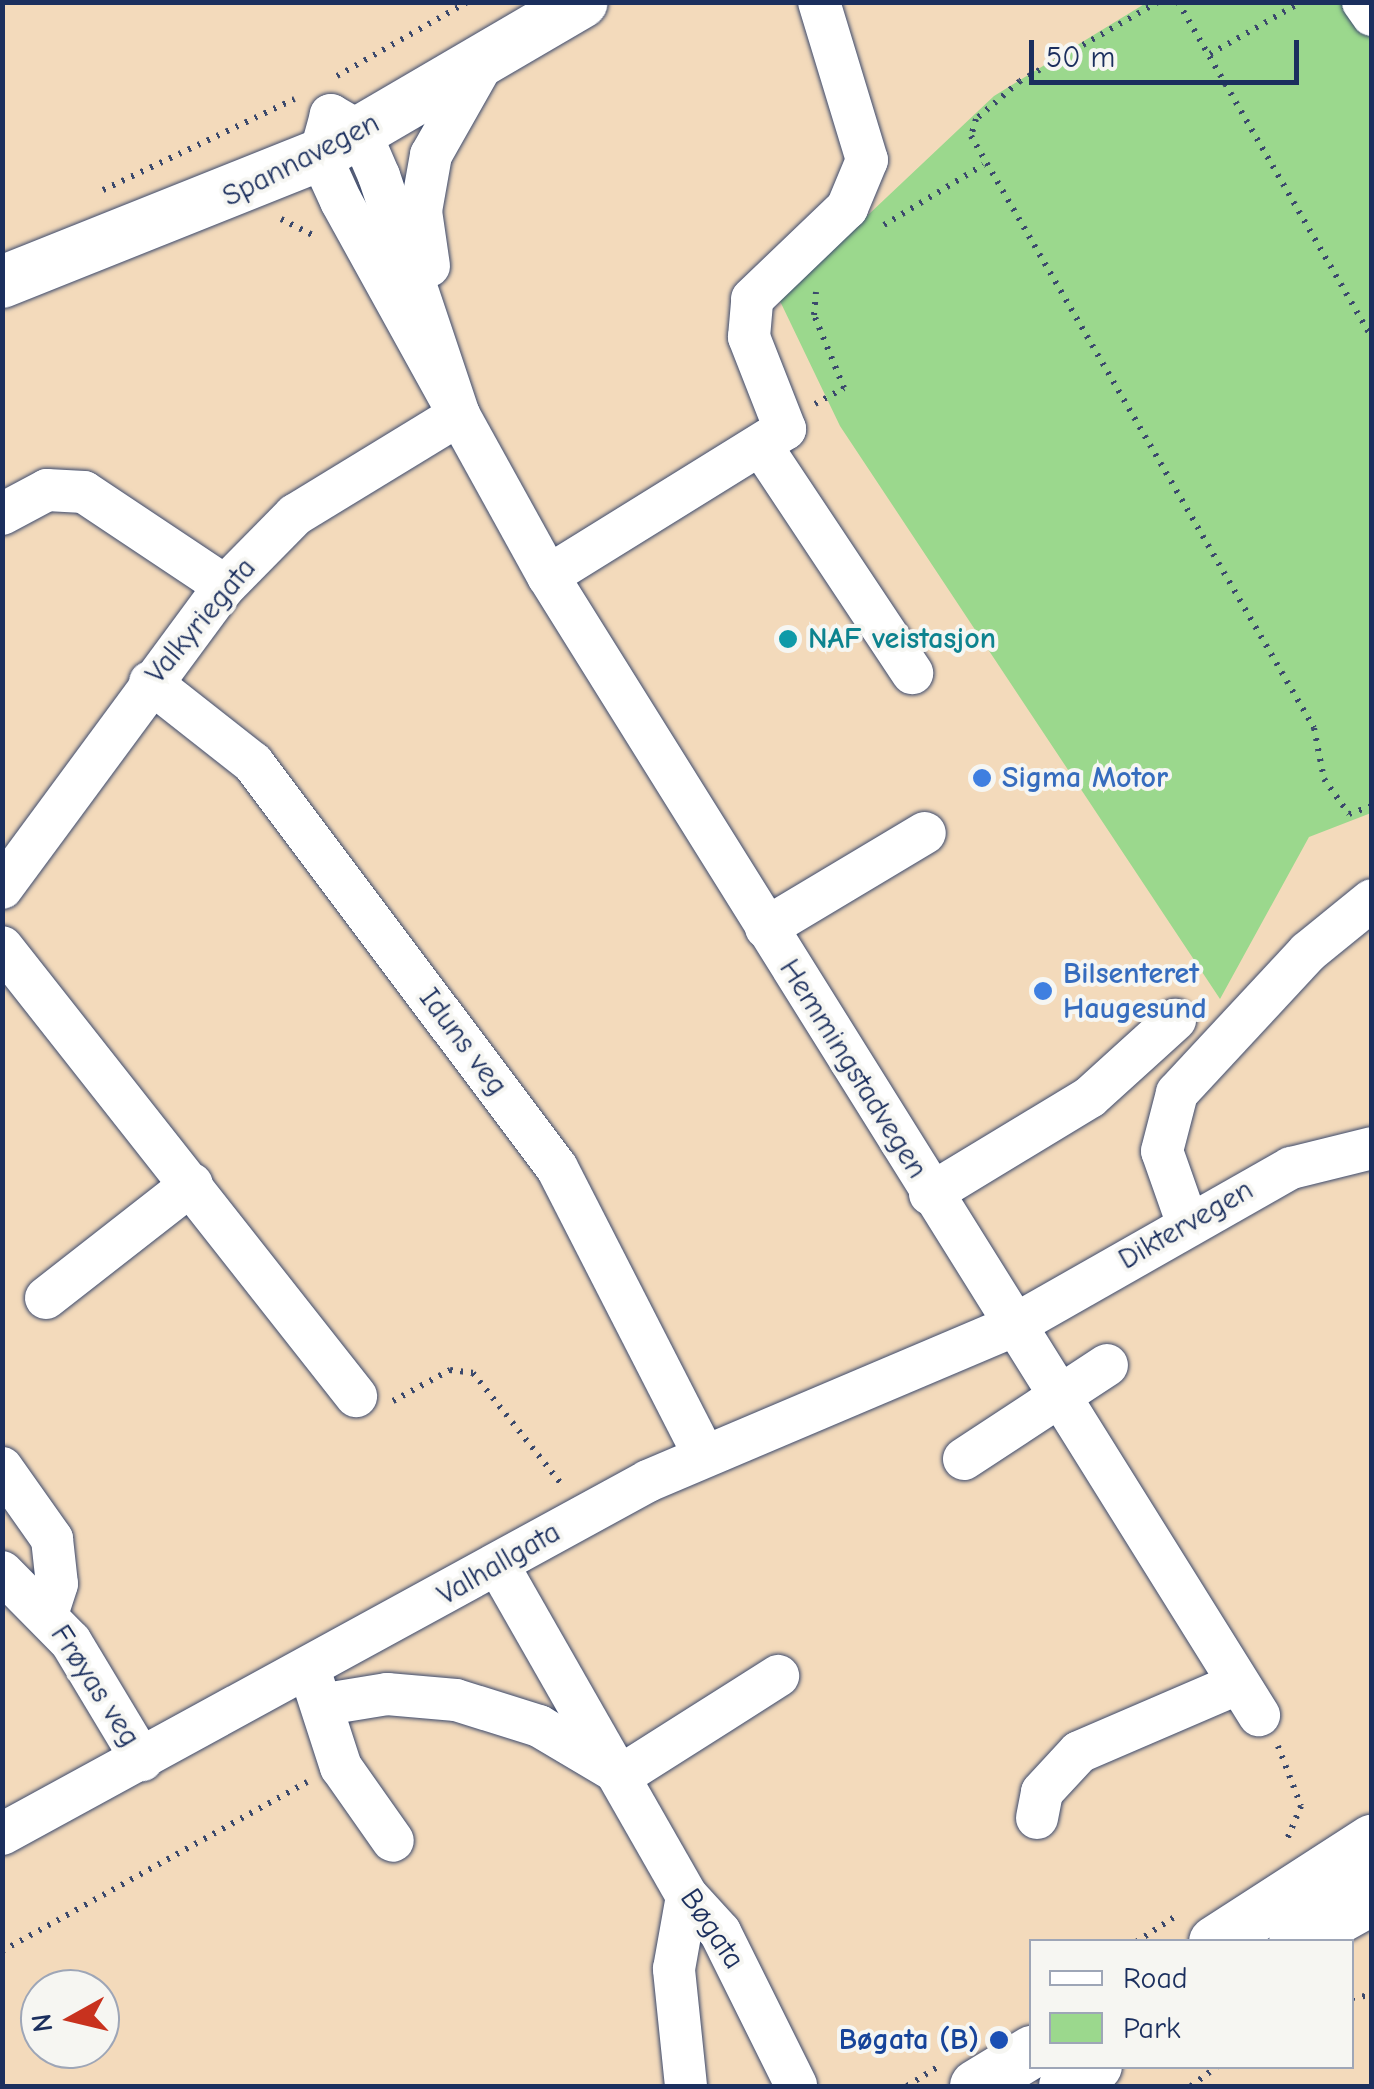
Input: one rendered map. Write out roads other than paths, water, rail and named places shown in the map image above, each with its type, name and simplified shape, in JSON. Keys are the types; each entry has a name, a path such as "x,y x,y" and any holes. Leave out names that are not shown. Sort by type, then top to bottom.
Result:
{"main road":[{"name":"Spannavegen","path":"2,279 328,115 518,2"},
{"name":"Spannavegen","path":"328,115 483,63 582,2"},
{"path":"1200,1926 1372,1841"},
{"path":"1300,1939 1372,1899"},
{"path":"976,2086 1029,2054"},
{"path":"1065,2086 1091,2069"}],"street":[{"path":"548,576 779,441 784,412 750,337 752,299 846,208 867,160 820,2"},
{"path":"1363,2 1372,16"},
{"path":"428,311 422,210 431,155 483,63"},
{"name":"Hemmingstadvegen","path":"328,115 428,311 459,416"},
{"name":"Hemmingstadvegen","path":"328,115 459,416 548,576 1011,1327 1248,1700 1079,1752 1042,1792 1037,1818"},
{"name":"Valkyriegata","path":"2,888 150,682 225,586 295,515 459,416"},
{"path":"764,450 912,673"},
{"path":"2,514 47,490 84,492 225,586"},
{"name":"Iduns veg","path":"150,682 253,763 556,1168 704,1455"},
{"path":"766,928 925,833"},
{"path":"1186,1222 1162,1151 1177,1094 1308,952 1372,900"},
{"path":"2,947 356,1396"},
{"path":"930,1194 1090,1096 1175,1020"},
{"name":"Diktervegen","path":"1011,1327 1186,1222 1291,1168 1372,1148"},
{"path":"46,1298 192,1184"},
{"name":"Valhallgata","path":"2,1834 142,1760 317,1689 498,1565 585,1514 704,1455 1011,1327"},
{"path":"964,1459 1107,1365"},
{"path":"2,1468 52,1539 57,1584 48,1612"},
{"name":"Bøgata","path":"498,1565 622,1775 687,1896 720,1932 796,2085"},
{"name":"Frøyas veg","path":"2,1572 48,1612 142,1760"},
{"path":"393,1840 342,1767 317,1689 456,1700 539,1726 622,1775 778,1676"},
{"path":"686,2086 674,1969 687,1896"}],"place":[{"name":"NAF veistasjon","path":"788,639"},
{"name":"Sigma Motor","path":"982,778"},
{"name":"Bilsenteret Haugesund","path":"1043,991"},
{"name":"Bøgata (B)","path":"999,2040"}]}
